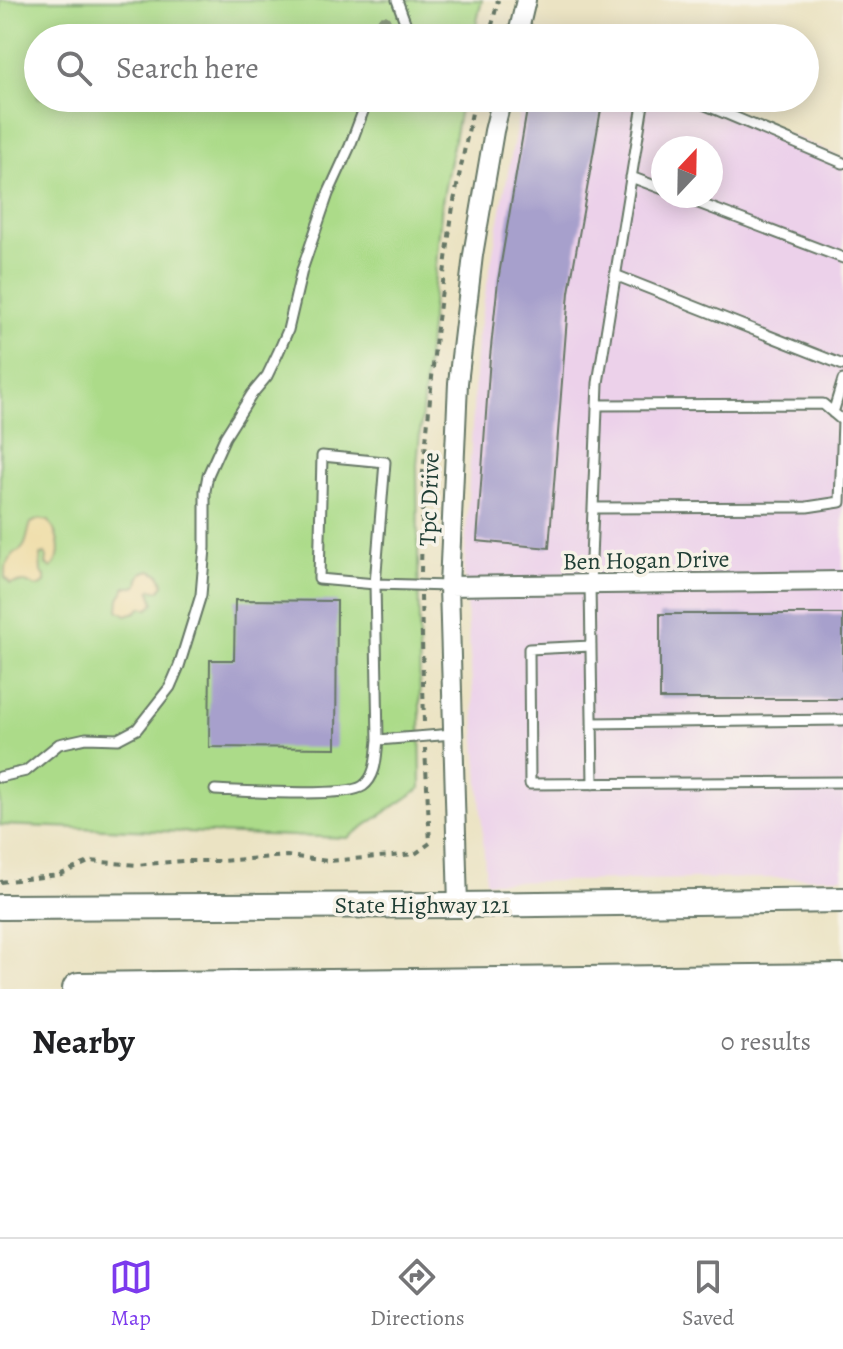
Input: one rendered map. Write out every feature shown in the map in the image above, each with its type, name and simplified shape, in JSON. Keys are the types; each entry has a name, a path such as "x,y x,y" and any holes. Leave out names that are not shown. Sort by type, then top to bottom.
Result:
{"highway":[{"path":"79,989 843,980"}],"main road":[{"name":"State Highway 121","path":"0,907 843,900"}],"street":[{"path":"520,24 526,0"},
{"name":"Tpc Drive","path":"458,905 449,586 458,383 473,255 499,112"},
{"name":"Ben Hogan Drive","path":"449,586 843,581"}],"lane":[{"path":"397,0 405,24"},
{"path":"0,777 26,771 59,744 86,738 118,739 137,729 170,687 201,595 208,475 225,437 267,376 288,330 302,270 328,194 363,112"},
{"path":"593,784 590,584 598,383 642,112"},
{"path":"722,112 843,163"},
{"path":"631,177 651,184"},
{"path":"712,208 843,258"},
{"path":"615,275 843,365"},
{"path":"833,413 843,380"},
{"path":"593,508 807,507 840,502 843,421 823,404 597,405"},
{"path":"215,790 349,791 362,787 372,775 378,740 375,584 385,462 322,456 319,579 375,584 449,586"},
{"path":"591,646 529,649 530,784 843,782"},
{"path":"592,723 843,720"},
{"path":"378,740 453,734"}],"path":[{"path":"492,24 498,0"},
{"path":"0,882 59,875 91,861 136,865 287,856 329,861 415,854 430,843 421,586 423,473 436,335 453,206 472,112"}],"shaded area":[{"path":"519,112 736,112 843,158 843,877 486,882 464,570 477,338"}],"green space":[{"path":"0,0 482,0 476,24 24,24 24,112 459,112 442,202 417,465 421,788 347,838 0,825"}],"sand":[{"path":"39,519 49,521 52,527 59,545 58,558 51,568 46,564 45,554 40,555 45,583 37,587 25,582 10,584 5,578 5,568 14,553 24,546 31,523"},
{"path":"150,570 159,574 164,585 159,591 150,591 154,603 148,609 142,607 126,615 118,610 119,598 126,587 138,585 142,573"}],"building":[{"path":"527,112 601,112 569,292 549,548 477,541 498,281"},
{"path":"235,600 337,601 336,748 209,747 210,660 234,660"},
{"path":"660,614 843,614 843,699 660,699"}]}
